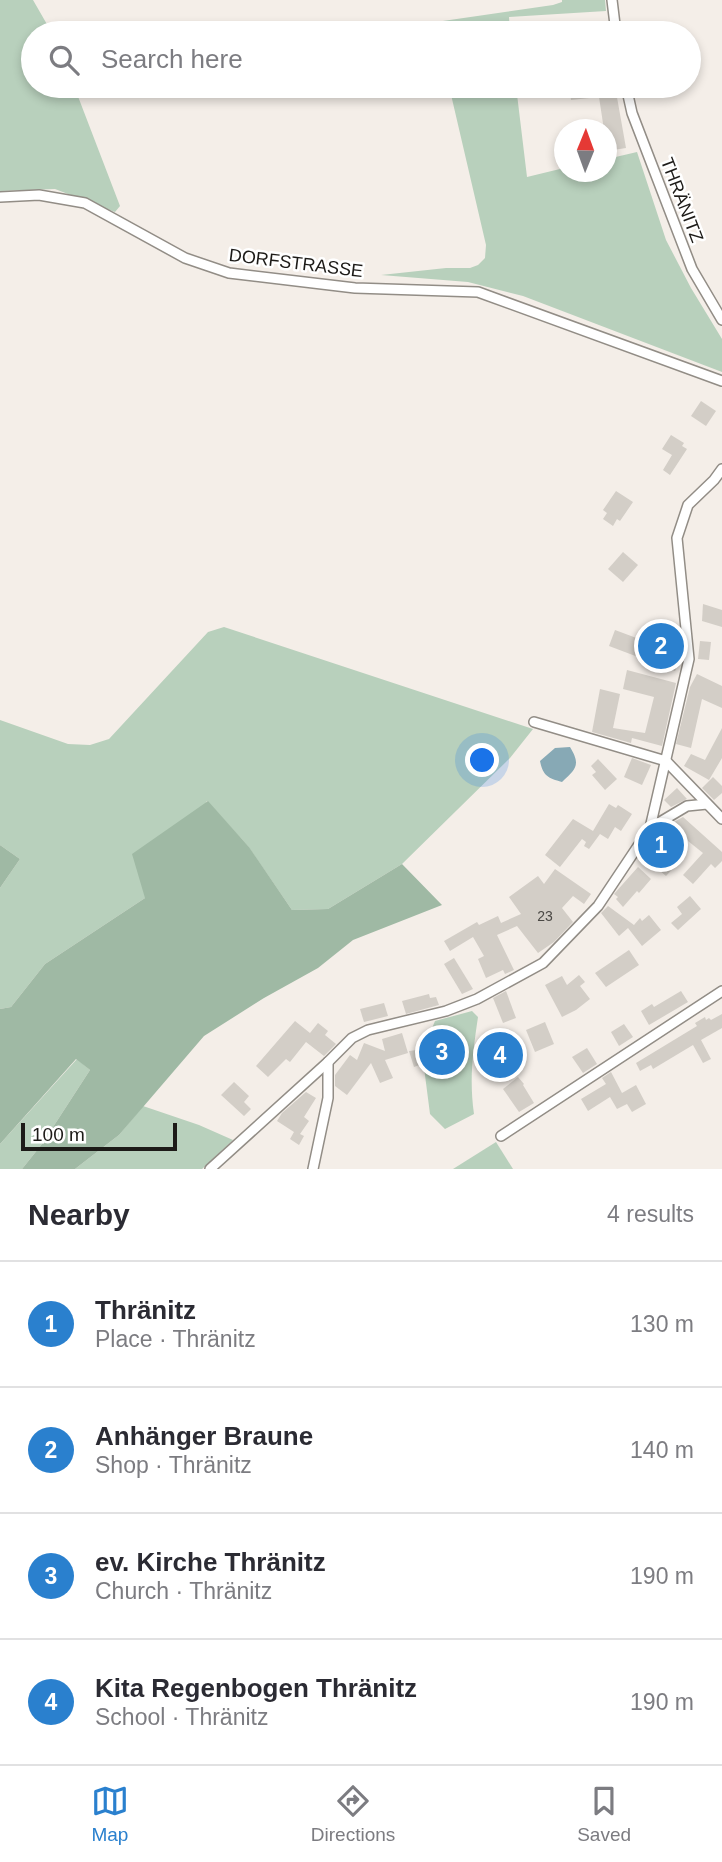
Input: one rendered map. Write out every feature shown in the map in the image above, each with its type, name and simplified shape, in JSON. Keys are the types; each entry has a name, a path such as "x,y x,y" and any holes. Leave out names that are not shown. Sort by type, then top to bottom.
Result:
{"street":[{"path":"612,0 615,21"},
{"name":"THRÄNITZ","path":"629,98 692,269 722,320"},
{"name":"DORFSTRASSE","path":"0,197 39,195 85,203 186,258 229,274 355,288 478,292 722,381"},
{"path":"210,1169 352,1038 368,1030 446,1010 477,999 543,962 598,906 650,828 689,659 677,538 688,505 722,469"},
{"path":"534,722 666,761 722,819"},
{"path":"650,828 687,806 707,804"},
{"path":"501,1136 722,991"},
{"path":"313,1169 328,1098 328,1062"}],"green space":[{"path":"0,0 33,0 45,21 21,21 21,98 79,98 120,206 115,212 55,189 0,191"},
{"path":"605,0 606,11 509,17 509,21 443,21 553,5 562,2"},
{"path":"452,98 517,98 527,177 554,170 554,182 617,182 617,157 637,152 666,240 722,339 722,372 523,296 468,282 381,275 470,268 485,258 486,245"},
{"path":"224,627 533,729 510,758 402,864 328,909 292,910 248,846 207,801 145,898 45,964 11,1007 0,1009 0,888 20,859 0,845 0,720 68,744 90,745 109,739 208,632"},
{"path":"208,801 249,847 292,910 328,909 402,864 442,905 353,940 318,968 204,1036 119,1135 75,1169 22,1169 42,1144 90,1070 76,1059 0,1144 0,1009 11,1007 45,964 145,898 132,854"},
{"path":"0,845 20,859 0,888"},
{"path":"472,1011 478,1017 472,1077 474,1114 445,1129 430,1114 422,1052 435,1021"},
{"path":"77,1059 90,1070 42,1144 22,1169 0,1169 0,1144"},
{"path":"143,1106 233,1140 202,1169 75,1169 119,1135"},
{"path":"496,1142 513,1169 453,1169"}],"water":[{"path":"570,747 576,763 571,774 562,782 547,776 540,761 555,748"}],"building":[{"path":"599,98 617,98 626,148 617,149 617,119 602,119"},
{"path":"701,401 716,411 706,426 691,416"},
{"path":"671,435 684,443 682,446 687,449 670,475 663,470 672,455 662,449"},
{"path":"616,491 633,502 620,521 617,519 613,526 603,519 607,513 603,510"},
{"path":"623,552 638,565 623,582 608,569"},
{"path":"703,604 722,610 722,627 702,621"},
{"path":"615,630 666,649 668,644 681,649 680,657 661,656 678,664 675,671 609,646"},
{"path":"700,641 711,642 709,660 698,659"},
{"path":"627,670 676,683 662,746 632,738 631,743 592,732 600,689 620,694 613,728 645,733 654,697 623,689"},
{"path":"697,674 722,686 722,708 702,699 691,748 676,744 690,687"},
{"path":"722,728 722,758 709,780 684,766 691,754 705,760"},
{"path":"632,758 651,765 642,785 624,777"},
{"path":"598,759 617,779 605,790 592,775 596,772 591,766"},
{"path":"713,777 722,786 722,793 714,800 702,788"},
{"path":"677,788 687,799 671,807 664,800"},
{"path":"609,804 616,808 618,805 632,814 621,831 615,827 608,839 600,834 589,849 584,846 586,842 582,839 560,867 545,855 573,819 593,831"},
{"path":"683,817 722,852 722,861 715,868 711,864 693,884 683,875 703,853 678,833 664,849 679,862 666,876 659,870 663,867 646,853 672,823"},
{"path":"638,867 651,879 623,907 614,894"},
{"path":"555,869 591,894 584,904 573,896 562,908 573,922 554,942 538,953 517,926 497,935 514,970 505,974 503,970 486,978 478,959 484,956 473,937 450,951 444,941 477,922 479,925 498,916 501,923 521,914 509,897 538,876 544,884"},
{"path":"690,896 701,909 678,930 671,923 682,914 677,907"},
{"path":"608,906 634,925 640,918 642,921 649,915 661,930 642,946 628,928 619,936 601,913"},
{"path":"629,950 639,965 606,987 595,973"},
{"path":"454,958 473,989 462,994 444,964"},
{"path":"579,975 585,982 580,986 590,999 562,1017 545,985 562,976 567,985"},
{"path":"506,991 516,1018 503,1023 493,998"},
{"path":"681,991 688,1002 649,1025 641,1011 652,1004 654,1007"},
{"path":"429,994 430,998 436,997 439,1005 406,1014 402,1001"},
{"path":"384,1003 388,1016 364,1022 360,1009"},
{"path":"722,1014 722,1028 701,1040 711,1059 703,1063 693,1045 653,1069 651,1065 640,1071 636,1063 697,1026 695,1023 705,1017 706,1020 711,1020"},
{"path":"295,1021 310,1033 318,1023 328,1031 325,1035 336,1044 324,1056 306,1042 290,1062 286,1059 268,1077 256,1066"},
{"path":"545,1022 554,1044 535,1052 526,1030"},
{"path":"624,1024 633,1037 619,1046 611,1032"},
{"path":"402,1033 408,1053 385,1060 393,1078 380,1083 371,1063 347,1095 335,1086 335,1075 350,1055 357,1060 364,1043 385,1051 382,1039"},
{"path":"509,1045 516,1061 494,1071 487,1054"},
{"path":"460,1046 461,1055 456,1056 457,1059 414,1067 409,1051"},
{"path":"587,1048 597,1064 583,1073 572,1057"},
{"path":"611,1072 622,1093 636,1085 646,1104 632,1112 627,1104 617,1109 610,1097 588,1111 581,1099 606,1084 602,1078"},
{"path":"518,1077 534,1103 519,1112 503,1089"},
{"path":"234,1082 249,1096 244,1102 251,1109 244,1116 221,1095"},
{"path":"306,1092 316,1098 304,1117 309,1121 300,1134 304,1136 299,1145 290,1139 294,1132 277,1121 282,1113"}],"place":[{"name":"Anhänger Braune","path":"661,646"},
{"name":"Thränitz","path":"661,845"},
{"name":"ev. Kirche Thränitz","path":"442,1052"},
{"name":"Kita Regenbogen Thränitz","path":"500,1055"}]}
